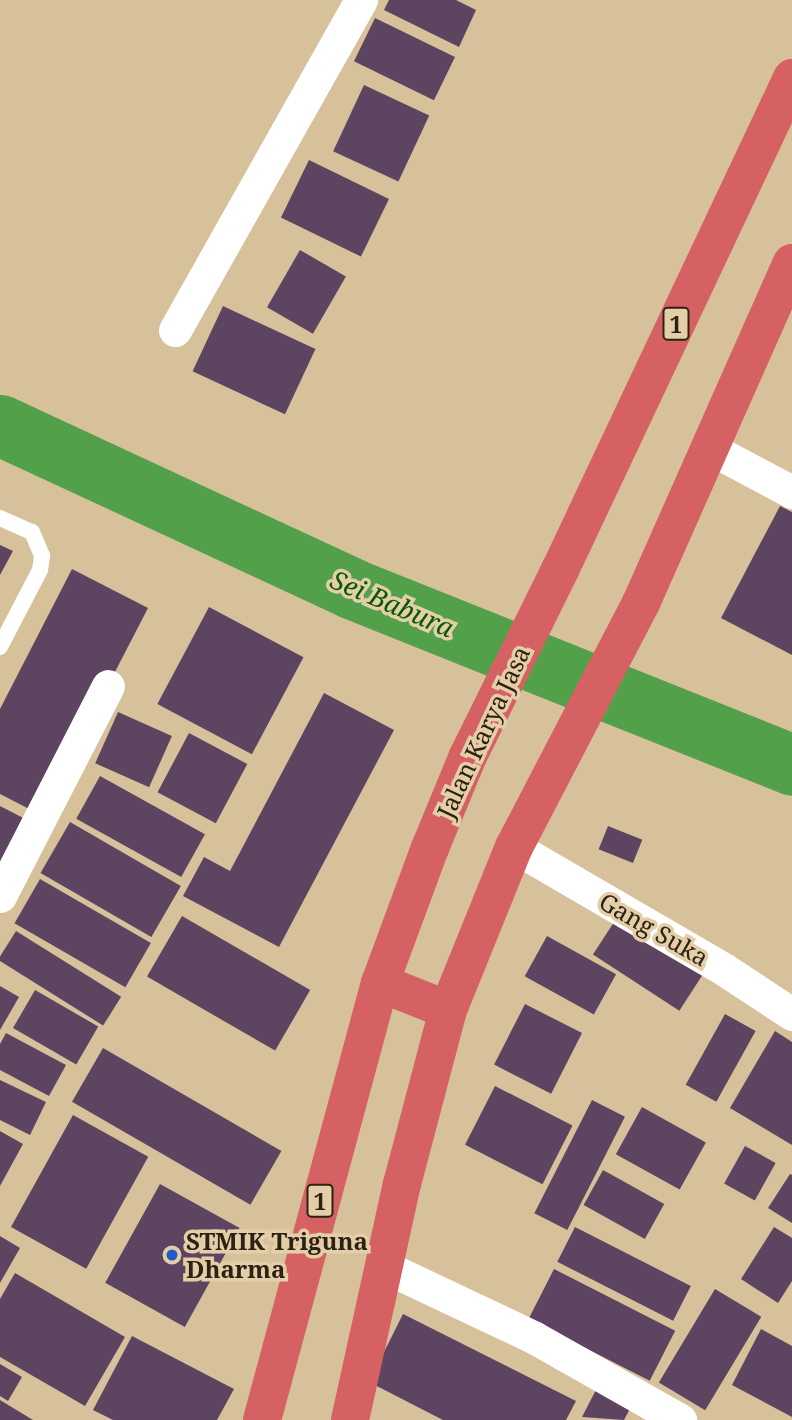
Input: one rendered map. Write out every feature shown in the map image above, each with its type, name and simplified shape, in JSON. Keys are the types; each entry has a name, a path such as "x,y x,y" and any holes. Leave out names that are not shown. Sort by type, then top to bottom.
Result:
{"highway":[{"name":"Jalan Karya Jasa","path":"262,1420 380,983 468,756 561,570 792,78"},
{"path":"350,1420 383,1266 449,1010 514,847 542,786 641,603 792,263"},
{"path":"380,983 449,1010"}],"street":[{"path":"175,330 361,0"},
{"path":"711,449 792,492"},
{"path":"0,896 108,686"},
{"name":"Gang Suka","path":"514,847 725,970 792,1014"},
{"path":"383,1266 535,1338 680,1420"}],"lane":[{"path":"0,518 33,532 42,556 40,570 0,647"}],"building":[{"path":"389,0 456,0 476,10 459,47 384,10"},
{"path":"375,18 455,57 434,100 354,61"},
{"path":"364,85 429,115 398,182 333,151"},
{"path":"309,160 389,199 361,257 281,218"},
{"path":"300,250 346,276 313,334 267,307"},
{"path":"223,306 315,349 285,414 193,371"},
{"path":"780,506 792,512 792,655 721,618"},
{"path":"0,545 13,551 0,575"},
{"path":"72,569 148,608 41,815 0,794 0,709"},
{"path":"209,607 303,657 252,754 157,704"},
{"path":"324,693 394,730 279,947 183,896 204,857 230,871"},
{"path":"118,712 172,736 149,787 95,763"},
{"path":"189,733 247,764 216,823 158,792"},
{"path":"100,776 205,834 181,877 76,819"},
{"path":"0,806 37,825 0,895"},
{"path":"70,822 181,886 151,937 40,873"},
{"path":"608,826 642,840 633,863 599,849"},
{"path":"40,879 151,943 125,987 14,923"},
{"path":"182,916 310,990 275,1051 147,977"},
{"path":"618,916 704,972 679,1011 593,955"},
{"path":"16,931 121,997 103,1026 0,961 0,957"},
{"path":"547,936 616,974 594,1015 525,976"},
{"path":"0,986 19,997 0,1030"},
{"path":"35,990 98,1026 76,1065 13,1028"},
{"path":"525,1004 582,1033 551,1094 494,1065"},
{"path":"725,1014 756,1031 716,1102 686,1085"},
{"path":"775,1031 792,1042 792,1145 730,1108"},
{"path":"6,1033 66,1065 49,1096 0,1070 0,1044"},
{"path":"103,1048 281,1151 250,1205 72,1102"},
{"path":"0,1080 46,1102 30,1135 0,1120"},
{"path":"495,1086 573,1125 543,1184 465,1145"},
{"path":"592,1100 625,1117 567,1230 534,1213"},
{"path":"642,1107 706,1142 680,1190 616,1154"},
{"path":"73,1115 148,1157 86,1269 11,1227"},
{"path":"0,1131 23,1144 0,1186"},
{"path":"745,1146 776,1163 755,1201 724,1184"},
{"path":"603,1170 664,1204 645,1239 584,1205"},
{"path":"790,1174 792,1175 792,1223 768,1208"},
{"name":"STMIK Triguna Dharma","path":"160,1184 240,1228 185,1327 105,1283"},
{"path":"575,1227 691,1286 673,1321 557,1262"},
{"path":"774,1227 792,1238 792,1281 778,1303 741,1279"},
{"path":"0,1236 20,1248 0,1283"},
{"path":"554,1269 675,1331 650,1381 529,1319"},
{"path":"15,1273 125,1337 85,1406 0,1357 0,1299"},
{"path":"715,1289 761,1317 705,1410 659,1382"},
{"path":"403,1314 576,1401 566,1420 443,1420 369,1382"},
{"path":"761,1329 792,1346 792,1417 732,1385"},
{"path":"132,1336 234,1389 217,1420 113,1420 93,1410"},
{"path":"0,1364 22,1377 8,1401 0,1396"},
{"path":"599,1384 633,1403 624,1420 582,1417"},
{"path":"0,1400 33,1420 0,1420"}],"waterway":[{"name":"Sei Babura","path":"0,425 353,589 792,765"}],"place":[{"name":"STMIK Triguna Dharma","path":"172,1255"}]}
